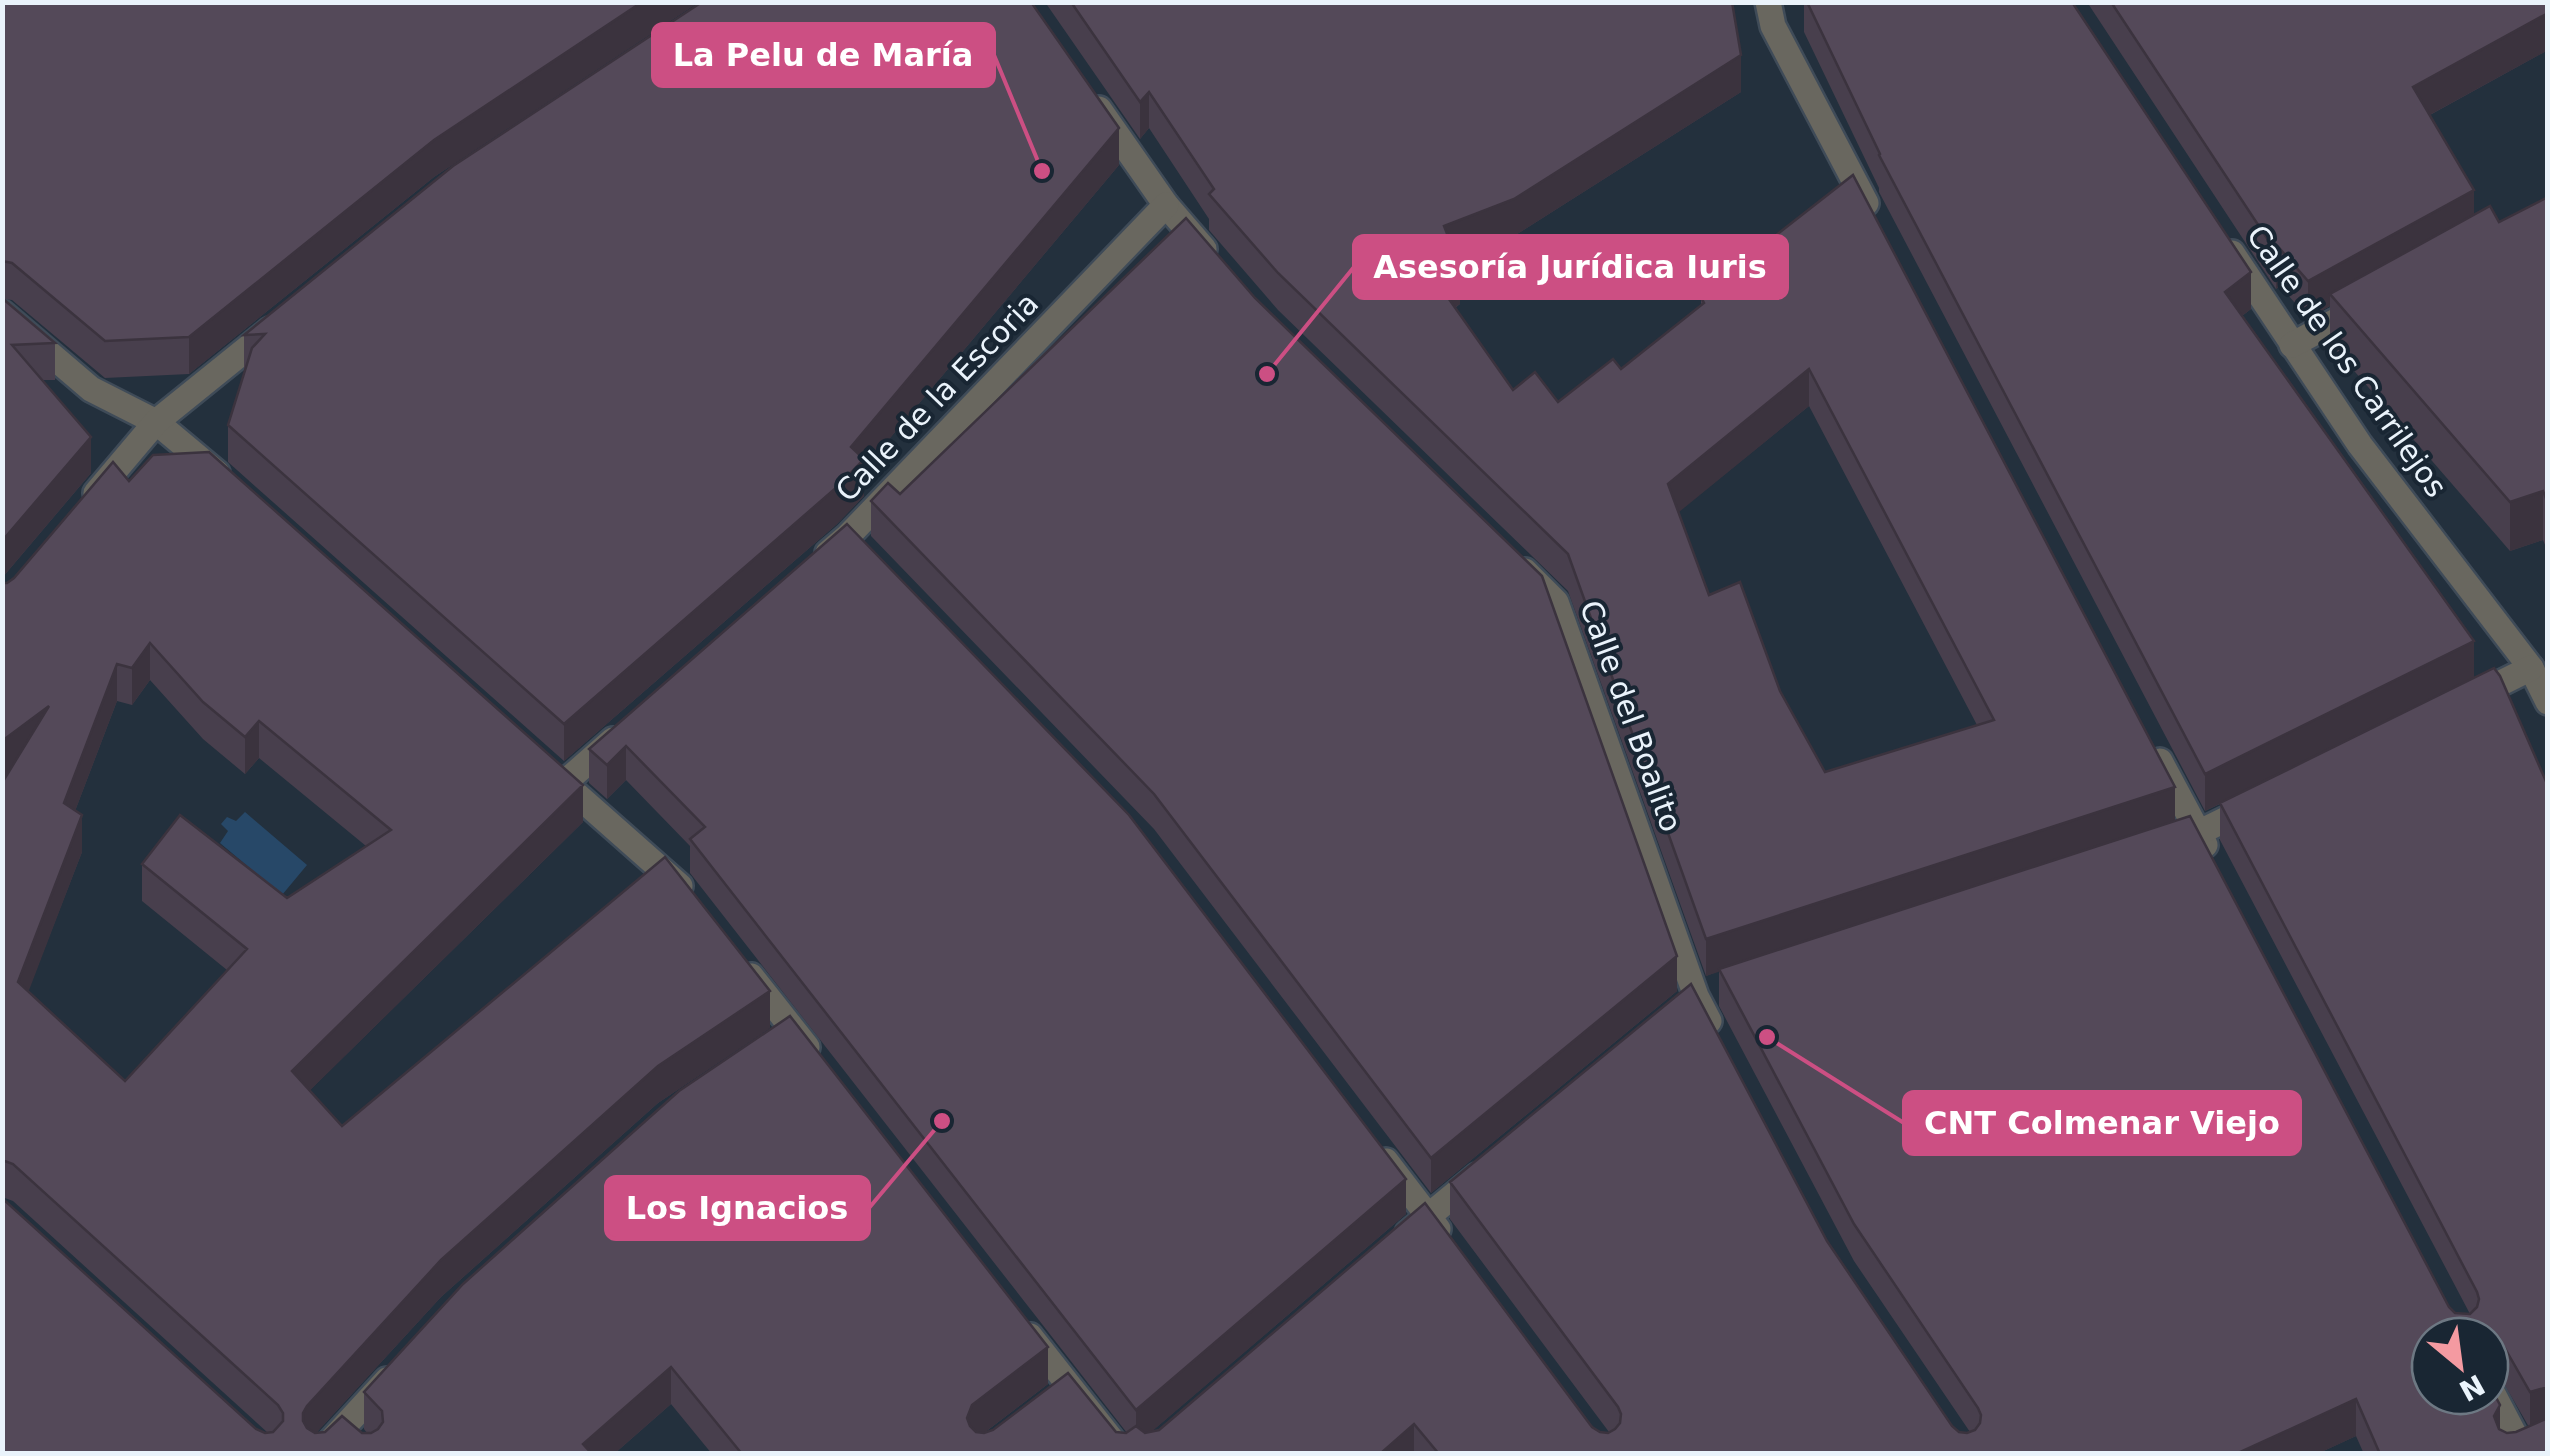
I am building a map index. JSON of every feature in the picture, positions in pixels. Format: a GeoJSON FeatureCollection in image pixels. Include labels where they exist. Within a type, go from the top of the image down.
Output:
{"type":"FeatureCollection","features":[{"type":"Feature","properties":{"kind":"street"},"geometry":{"type":"LineString","coordinates":[[1768,2],[1772,26],[1874,219]]}},
{"type":"Feature","properties":{"kind":"street"},"geometry":{"type":"LineString","coordinates":[[1090,96],[1166,205],[1216,263]]}},
{"type":"Feature","properties":{"kind":"street","name":"Calle de la Escoria"},"geometry":{"type":"LineString","coordinates":[[803,575],[855,543],[1166,205]]}},
{"type":"Feature","properties":{"kind":"street","name":"Calle de los Carrilejos"},"geometry":{"type":"LineString","coordinates":[[2217,230],[2360,445],[2532,668],[2548,702]]}},
{"type":"Feature","properties":{"kind":"street"},"geometry":{"type":"LineString","coordinates":[[2292,345],[2377,298]]}},
{"type":"Feature","properties":{"kind":"street"},"geometry":{"type":"LineString","coordinates":[[79,513],[156,422],[292,312]]}},
{"type":"Feature","properties":{"kind":"street"},"geometry":{"type":"LineString","coordinates":[[2,313],[91,389],[156,422],[232,486]]}},
{"type":"Feature","properties":{"kind":"street","name":"Calle del Boalito"},"geometry":{"type":"LineString","coordinates":[[1501,548],[1556,602],[1698,998],[1723,1047]]}},
{"type":"Feature","properties":{"kind":"street"},"geometry":{"type":"LineString","coordinates":[[2461,702],[2532,668]]}},
{"type":"Feature","properties":{"kind":"street"},"geometry":{"type":"LineString","coordinates":[[564,783],[639,718]]}},
{"type":"Feature","properties":{"kind":"street"},"geometry":{"type":"LineString","coordinates":[[2152,745],[2216,867]]}},
{"type":"Feature","properties":{"kind":"street"},"geometry":{"type":"LineString","coordinates":[[536,757],[691,900]]}},
{"type":"Feature","properties":{"kind":"street"},"geometry":{"type":"LineString","coordinates":[[2142,851],[2198,832],[2268,798]]}},
{"type":"Feature","properties":{"kind":"street"},"geometry":{"type":"LineString","coordinates":[[737,958],[786,1036],[818,1062]]}},
{"type":"Feature","properties":{"kind":"street"},"geometry":{"type":"LineString","coordinates":[[1368,1138],[1452,1248]]}},
{"type":"Feature","properties":{"kind":"street"},"geometry":{"type":"LineString","coordinates":[[1384,1254],[1502,1155]]}},
{"type":"Feature","properties":{"kind":"street"},"geometry":{"type":"LineString","coordinates":[[1010,1310],[1062,1394],[1123,1454]]}},
{"type":"Feature","properties":{"kind":"street"},"geometry":{"type":"LineString","coordinates":[[318,1454],[348,1436],[403,1363]]}},
{"type":"Feature","properties":{"kind":"street"},"geometry":{"type":"LineString","coordinates":[[2502,1416],[2516,1451],[2548,1438]]}},
{"type":"Feature","properties":{"kind":"water"},"geometry":{"type":"Polygon","coordinates":[[[245,812],[307,865],[282,895],[220,843],[228,831],[221,824],[227,817],[236,821],[245,812]]]}},
{"type":"Feature","properties":{"kind":"building"},"geometry":{"type":"Polygon","coordinates":[[[2,2],[642,2],[434,140],[189,337],[105,341],[12,263],[2,261],[2,2]]]}},
{"type":"Feature","properties":{"kind":"building"},"geometry":{"type":"Polygon","coordinates":[[[702,2],[1031,2],[1119,128],[851,447],[864,459],[837,487],[564,724],[228,425],[252,348],[265,334],[244,335],[453,166],[702,2]]]}},
{"type":"Feature","properties":{"kind":"building"},"geometry":{"type":"Polygon","coordinates":[[[1071,2],[1732,2],[1741,55],[1514,199],[1444,226],[1460,267],[1437,282],[1513,390],[1535,372],[1558,402],[1613,359],[1621,369],[1704,303],[1701,297],[1752,254],[1853,175],[2175,787],[1706,939],[1568,554],[1278,273],[1209,194],[1214,189],[1149,92],[1140,102],[1071,2]],[[1809,369],[1668,484],[1709,595],[1740,582],[1780,691],[1825,772],[1994,720],[1809,369]]]}},
{"type":"Feature","properties":{"kind":"building"},"geometry":{"type":"Polygon","coordinates":[[[1807,2],[2072,2],[2251,272],[2225,292],[2474,641],[2205,774],[1879,155],[1807,2]]]}},
{"type":"Feature","properties":{"kind":"building"},"geometry":{"type":"Polygon","coordinates":[[[2111,2],[2548,2],[2548,13],[2413,87],[2474,190],[2308,281],[2280,249],[2276,252],[2111,2]]]}},
{"type":"Feature","properties":{"kind":"building"},"geometry":{"type":"Polygon","coordinates":[[[2548,197],[2548,503],[2543,491],[2510,502],[2330,294],[2490,206],[2499,222],[2548,197]]]}},
{"type":"Feature","properties":{"kind":"building"},"geometry":{"type":"Polygon","coordinates":[[[1186,218],[1255,298],[1542,576],[1677,956],[1431,1158],[1154,794],[871,501],[888,483],[900,494],[1186,218]]]}},
{"type":"Feature","properties":{"kind":"building"},"geometry":{"type":"Polygon","coordinates":[[[2,298],[55,343],[12,345],[91,437],[2,541],[2,298]]]}},
{"type":"Feature","properties":{"kind":"building"},"geometry":{"type":"Polygon","coordinates":[[[209,452],[583,785],[292,1071],[342,1126],[665,857],[770,991],[658,1066],[441,1260],[307,1406],[303,1421],[315,1433],[325,1432],[342,1416],[362,1433],[378,1429],[383,1422],[382,1411],[364,1392],[463,1284],[679,1091],[790,1016],[1048,1347],[972,1405],[967,1418],[976,1432],[993,1430],[1068,1373],[1116,1432],[1126,1433],[1136,1426],[1145,1433],[1159,1430],[1425,1203],[1592,1427],[1608,1433],[1620,1423],[1618,1407],[1450,1182],[1691,984],[1827,1241],[1952,1426],[1967,1433],[1980,1423],[1978,1408],[1854,1224],[1719,969],[2190,816],[2449,1307],[2455,1313],[2470,1314],[2477,1307],[2477,1292],[2220,803],[2494,668],[2548,786],[2548,1387],[2530,1392],[2510,1357],[2510,1316],[2410,1316],[2410,1416],[2494,1416],[2499,1429],[2507,1433],[2548,1418],[2548,1454],[2380,1454],[2356,1399],[2236,1454],[1439,1454],[1414,1424],[1380,1454],[742,1454],[671,1367],[583,1444],[592,1454],[2,1454],[2,1198],[256,1429],[273,1432],[283,1421],[278,1405],[13,1164],[2,1160],[2,783],[49,706],[2,741],[2,583],[14,578],[113,462],[129,481],[153,455],[209,452]],[[150,643],[132,668],[117,664],[64,803],[82,815],[18,982],[125,1081],[247,949],[142,864],[180,815],[287,898],[391,830],[259,721],[245,737],[203,702],[150,643]]]}},
{"type":"Feature","properties":{"kind":"building"},"geometry":{"type":"Polygon","coordinates":[[[847,524],[1129,815],[1406,1179],[1136,1410],[690,839],[705,827],[626,746],[607,765],[589,749],[847,524]]]}},
{"type":"Feature","properties":{"kind":"place","name":"La Pelu de María"},"geometry":{"type":"Point","coordinates":[1042,171]}},
{"type":"Feature","properties":{"kind":"place","name":"Asesoría Jurídica Iuris"},"geometry":{"type":"Point","coordinates":[1267,374]}},
{"type":"Feature","properties":{"kind":"place","name":"CNT Colmenar Viejo"},"geometry":{"type":"Point","coordinates":[1767,1037]}},
{"type":"Feature","properties":{"kind":"place","name":"Los Ignacios"},"geometry":{"type":"Point","coordinates":[942,1121]}}]}
